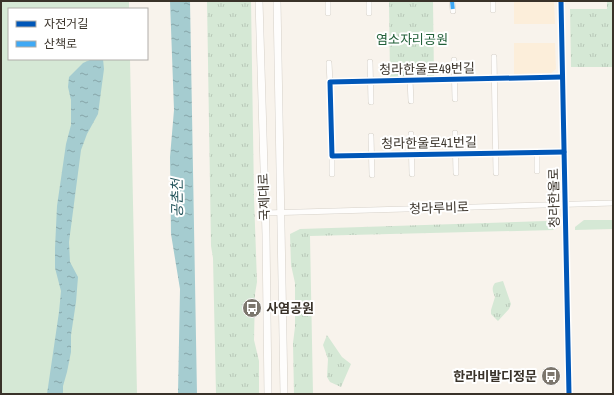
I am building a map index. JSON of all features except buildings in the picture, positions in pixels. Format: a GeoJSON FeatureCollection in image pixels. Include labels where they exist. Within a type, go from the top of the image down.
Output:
{"type":"FeatureCollection","features":[{"type":"Feature","properties":{"kind":"main road","name":"국제대로"},"geometry":{"type":"LineString","coordinates":[[259,1],[268,394]]}},
{"type":"Feature","properties":{"kind":"main road","name":"국제대로"},"geometry":{"type":"LineString","coordinates":[[277,1],[284,394]]}},
{"type":"Feature","properties":{"kind":"street"},"geometry":{"type":"LineString","coordinates":[[328,1],[328,13]]}},
{"type":"Feature","properties":{"kind":"street"},"geometry":{"type":"LineString","coordinates":[[369,1],[369,13]]}},
{"type":"Feature","properties":{"kind":"street"},"geometry":{"type":"LineString","coordinates":[[452,1],[453,11]]}},
{"type":"Feature","properties":{"kind":"street"},"geometry":{"type":"LineString","coordinates":[[493,1],[493,10]]}},
{"type":"Feature","properties":{"kind":"street","name":"청라한울로"},"geometry":{"type":"LineString","coordinates":[[561,1],[569,394]]}},
{"type":"Feature","properties":{"kind":"street"},"geometry":{"type":"LineString","coordinates":[[494,57],[496,173]]}},
{"type":"Feature","properties":{"kind":"street"},"geometry":{"type":"LineString","coordinates":[[454,60],[455,99]]}},
{"type":"Feature","properties":{"kind":"street"},"geometry":{"type":"LineString","coordinates":[[370,62],[371,102]]}},
{"type":"Feature","properties":{"kind":"street"},"geometry":{"type":"LineString","coordinates":[[329,63],[332,174]]}},
{"type":"Feature","properties":{"kind":"street","name":"청라한울로49번길"},"geometry":{"type":"LineString","coordinates":[[330,82],[562,77]]}},
{"type":"Feature","properties":{"kind":"street"},"geometry":{"type":"LineString","coordinates":[[410,80],[411,101]]}},
{"type":"Feature","properties":{"kind":"street"},"geometry":{"type":"LineString","coordinates":[[455,133],[456,172]]}},
{"type":"Feature","properties":{"kind":"street"},"geometry":{"type":"LineString","coordinates":[[411,134],[412,174]]}},
{"type":"Feature","properties":{"kind":"street"},"geometry":{"type":"LineString","coordinates":[[371,136],[372,175]]}},
{"type":"Feature","properties":{"kind":"street"},"geometry":{"type":"LineString","coordinates":[[537,152],[537,171]]}},
{"type":"Feature","properties":{"kind":"street","name":"청라한울로41번길"},"geometry":{"type":"LineString","coordinates":[[332,156],[564,152]]}},
{"type":"Feature","properties":{"kind":"street","name":"청라루비로"},"geometry":{"type":"LineString","coordinates":[[265,213],[613,203]]}},
{"type":"Feature","properties":{"kind":"shaded area"},"geometry":{"type":"Polygon","coordinates":[[[514,1],[554,1],[555,24],[514,24],[514,1]]]}},
{"type":"Feature","properties":{"kind":"shaded area"},"geometry":{"type":"Polygon","coordinates":[[[514,43],[555,43],[556,69],[551,73],[514,74],[514,43]]]}},
{"type":"Feature","properties":{"kind":"green space"},"geometry":{"type":"Polygon","coordinates":[[[1,1],[129,1],[129,8],[8,8],[8,60],[130,60],[137,394],[1,394],[1,1]]]}},
{"type":"Feature","properties":{"kind":"green space"},"geometry":{"type":"Polygon","coordinates":[[[207,1],[251,1],[257,282],[255,294],[254,340],[259,361],[259,394],[216,394],[213,258],[211,246],[207,1]]]}},
{"type":"Feature","properties":{"kind":"green space","name":"염소자리공원"},"geometry":{"type":"Polygon","coordinates":[[[389,1],[433,1],[434,77],[390,78],[389,1]]]}},
{"type":"Feature","properties":{"kind":"green space"},"geometry":{"type":"Polygon","coordinates":[[[607,1],[613,1],[613,67],[571,67],[570,9],[607,9],[607,1]]]}},
{"type":"Feature","properties":{"kind":"green space"},"geometry":{"type":"Polygon","coordinates":[[[584,220],[613,220],[613,229],[575,230],[575,227],[584,220]]]}},
{"type":"Feature","properties":{"kind":"green space"},"geometry":{"type":"Polygon","coordinates":[[[546,221],[554,230],[310,236],[313,394],[294,394],[293,343],[295,327],[295,283],[291,265],[290,234],[300,229],[546,221]]]}},
{"type":"Feature","properties":{"kind":"green space"},"geometry":{"type":"Polygon","coordinates":[[[503,281],[511,304],[509,309],[498,321],[491,314],[495,297],[493,288],[495,283],[503,281]]]}},
{"type":"Feature","properties":{"kind":"green space"},"geometry":{"type":"Polygon","coordinates":[[[327,335],[342,357],[351,364],[341,387],[330,382],[327,377],[328,359],[323,345],[327,335]]]}},
{"type":"Feature","properties":{"kind":"water","name":"공촌천"},"geometry":{"type":"Polygon","coordinates":[[[170,1],[190,1],[197,394],[178,394],[180,289],[171,234],[170,157],[174,110],[170,1]]]}},
{"type":"Feature","properties":{"kind":"water"},"geometry":{"type":"Polygon","coordinates":[[[90,60],[103,60],[104,69],[98,114],[87,134],[81,150],[69,242],[70,262],[78,277],[71,335],[71,352],[63,386],[63,394],[47,394],[61,291],[55,268],[55,248],[57,206],[66,144],[71,125],[71,100],[68,87],[69,77],[83,63],[90,60]]]}},
{"type":"Feature","properties":{"kind":"marked path"},"geometry":{"type":"LineString","coordinates":[[452,1],[453,11]]}},
{"type":"Feature","properties":{"kind":"cycle path"},"geometry":{"type":"LineString","coordinates":[[561,1],[569,394]]}},
{"type":"Feature","properties":{"kind":"cycle path"},"geometry":{"type":"LineString","coordinates":[[562,77],[330,82],[332,156],[564,152]]}},
{"type":"Feature","properties":{"kind":"place","name":"사염공원"},"geometry":{"type":"Point","coordinates":[252,308]}},
{"type":"Feature","properties":{"kind":"place","name":"한라비발디정문"},"geometry":{"type":"Point","coordinates":[551,376]}}]}
